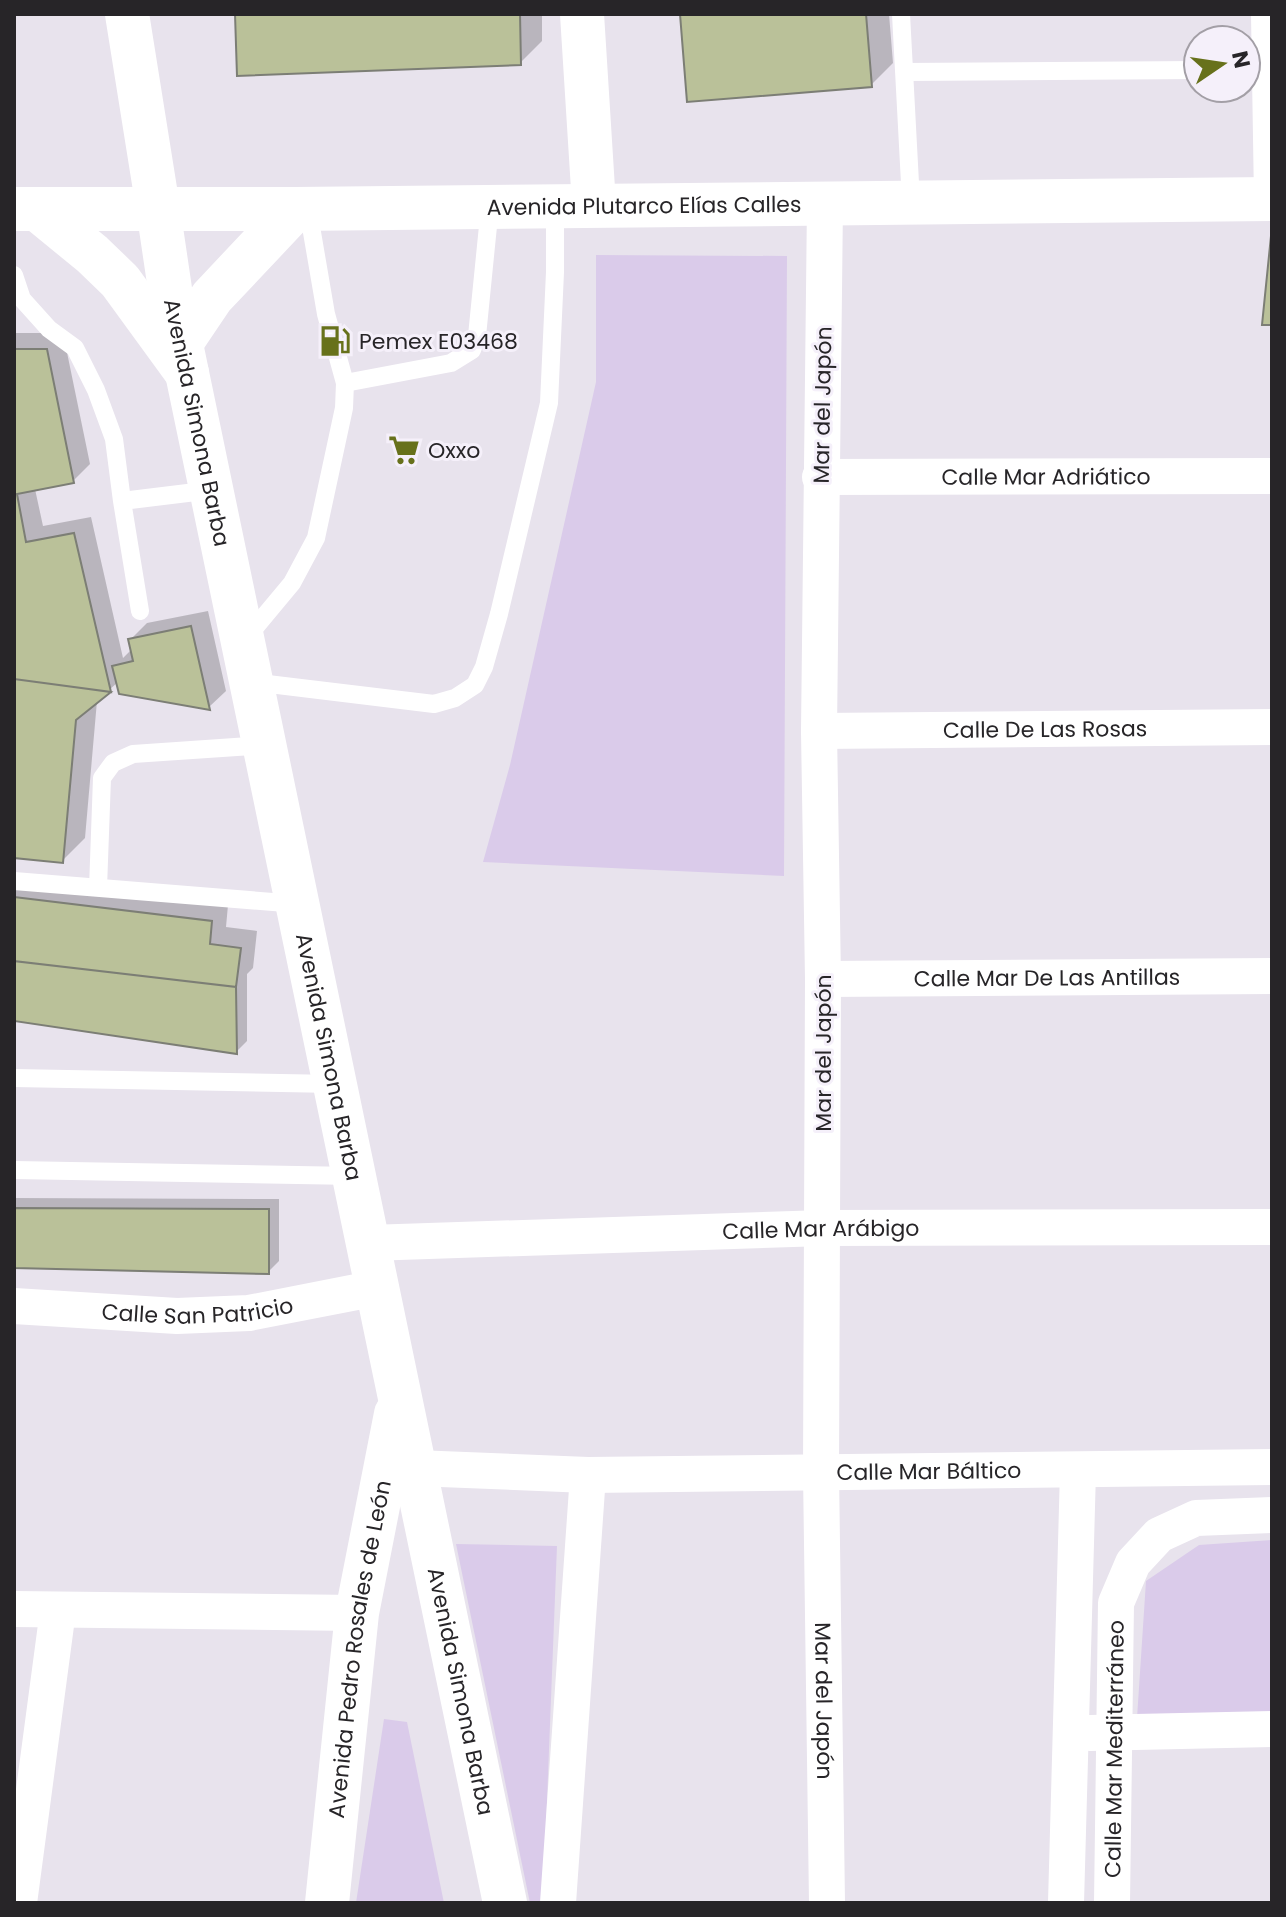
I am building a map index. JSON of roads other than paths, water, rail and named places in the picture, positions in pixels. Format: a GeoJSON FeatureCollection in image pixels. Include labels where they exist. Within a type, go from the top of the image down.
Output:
{"type":"FeatureCollection","features":[{"type":"Feature","properties":{"kind":"main road","name":"Avenida Simona Barba"},"geometry":{"type":"LineString","coordinates":[[127,14],[184,358],[505,1903]]}},
{"type":"Feature","properties":{"kind":"main road"},"geometry":{"type":"LineString","coordinates":[[575,205],[582,14]]}},
{"type":"Feature","properties":{"kind":"main road","name":"Avenida Plutarco Elías Calles"},"geometry":{"type":"LineString","coordinates":[[25,209],[1272,199]]}},
{"type":"Feature","properties":{"kind":"main road"},"geometry":{"type":"LineString","coordinates":[[25,209],[92,254],[120,281],[184,358],[212,297],[302,209]]}},
{"type":"Feature","properties":{"kind":"main road","name":"Avenida Pedro Rosales de León"},"geometry":{"type":"LineString","coordinates":[[327,1903],[357,1613],[399,1396]]}},
{"type":"Feature","properties":{"kind":"street"},"geometry":{"type":"LineString","coordinates":[[1269,14],[1272,199]]}},
{"type":"Feature","properties":{"kind":"street","name":"Mar del Japón"},"geometry":{"type":"LineString","coordinates":[[825,203],[819,731],[824,1228],[821,1472],[827,1903]]}},
{"type":"Feature","properties":{"kind":"street","name":"Calle Mar Adriático"},"geometry":{"type":"LineString","coordinates":[[820,477],[1272,476]]}},
{"type":"Feature","properties":{"kind":"street","name":"Calle De Las Rosas"},"geometry":{"type":"LineString","coordinates":[[819,731],[1272,727]]}},
{"type":"Feature","properties":{"kind":"street","name":"Calle Mar De Las Antillas"},"geometry":{"type":"LineString","coordinates":[[823,979],[1272,976]]}},
{"type":"Feature","properties":{"kind":"street","name":"Calle Mar Arábigo"},"geometry":{"type":"LineString","coordinates":[[369,1243],[824,1228],[1272,1227]]}},
{"type":"Feature","properties":{"kind":"street","name":"Calle San Patricio"},"geometry":{"type":"LineString","coordinates":[[14,1306],[177,1316],[249,1313],[377,1288]]}},
{"type":"Feature","properties":{"kind":"street","name":"Calle Mar Báltico"},"geometry":{"type":"LineString","coordinates":[[415,1468],[588,1475],[1272,1467]]}},
{"type":"Feature","properties":{"kind":"street"},"geometry":{"type":"LineString","coordinates":[[1066,1903],[1078,1471]]}},
{"type":"Feature","properties":{"kind":"street"},"geometry":{"type":"LineString","coordinates":[[558,1903],[588,1475]]}},
{"type":"Feature","properties":{"kind":"street","name":"Calle Mar Mediterráneo"},"geometry":{"type":"LineString","coordinates":[[1112,1903],[1116,1603],[1133,1563],[1159,1535],[1196,1518],[1272,1515]]}},
{"type":"Feature","properties":{"kind":"street"},"geometry":{"type":"LineString","coordinates":[[14,1609],[357,1613]]}},
{"type":"Feature","properties":{"kind":"street"},"geometry":{"type":"LineString","coordinates":[[19,1903],[58,1610]]}},
{"type":"Feature","properties":{"kind":"street"},"geometry":{"type":"LineString","coordinates":[[1069,1734],[1272,1729]]}},
{"type":"Feature","properties":{"kind":"street"},"geometry":{"type":"LineString","coordinates":[[1067,1831],[1112,1834]]}},
{"type":"Feature","properties":{"kind":"lane"},"geometry":{"type":"LineString","coordinates":[[901,14],[911,202]]}},
{"type":"Feature","properties":{"kind":"lane"},"geometry":{"type":"LineString","coordinates":[[904,72],[1182,70]]}},
{"type":"Feature","properties":{"kind":"lane"},"geometry":{"type":"LineString","coordinates":[[302,209],[345,383],[344,408],[316,538],[247,662],[434,704],[455,698],[475,685],[484,667],[499,614],[549,403],[554,326],[575,205]]}},
{"type":"Feature","properties":{"kind":"lane"},"geometry":{"type":"LineString","coordinates":[[345,383],[451,363],[472,350],[477,336],[490,206]]}},
{"type":"Feature","properties":{"kind":"lane"},"geometry":{"type":"LineString","coordinates":[[14,275],[22,299],[49,329],[75,348],[96,390],[114,439],[140,611]]}},
{"type":"Feature","properties":{"kind":"lane"},"geometry":{"type":"LineString","coordinates":[[122,501],[212,490]]}},
{"type":"Feature","properties":{"kind":"lane"},"geometry":{"type":"LineString","coordinates":[[98,888],[102,778],[113,763],[133,754],[265,745]]}},
{"type":"Feature","properties":{"kind":"lane"},"geometry":{"type":"LineString","coordinates":[[14,881],[298,904]]}},
{"type":"Feature","properties":{"kind":"lane"},"geometry":{"type":"LineString","coordinates":[[14,1078],[335,1084]]}},
{"type":"Feature","properties":{"kind":"lane"},"geometry":{"type":"LineString","coordinates":[[14,1170],[355,1176]]}},
{"type":"Feature","properties":{"kind":"place","name":"Pemex E03468"},"geometry":{"type":"Point","coordinates":[335,341]}},
{"type":"Feature","properties":{"kind":"place","name":"Oxxo"},"geometry":{"type":"Point","coordinates":[404,450]}}]}
